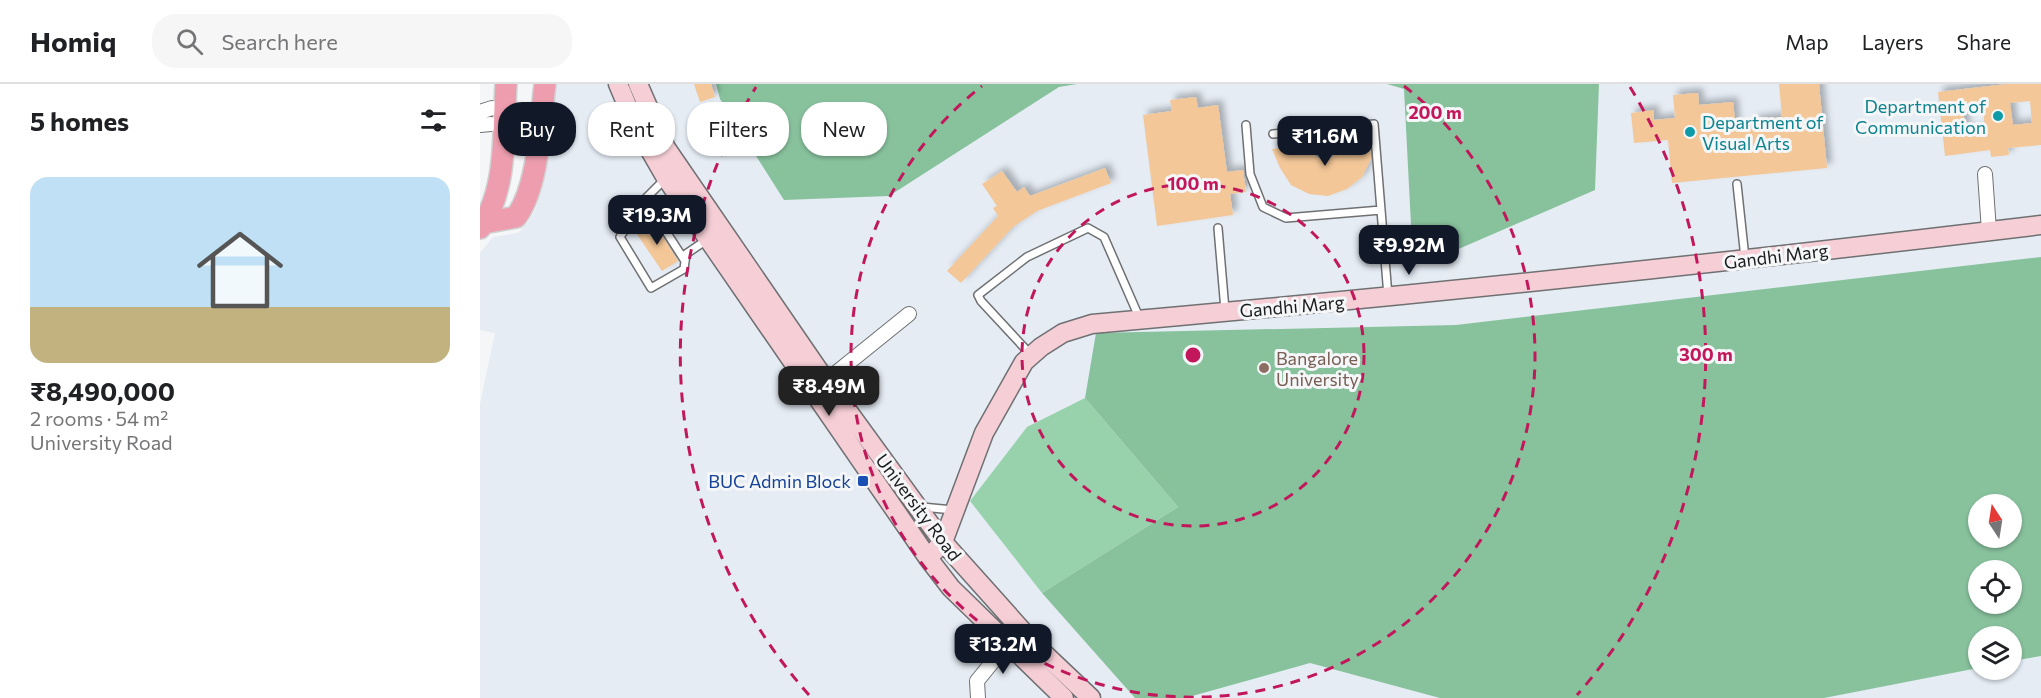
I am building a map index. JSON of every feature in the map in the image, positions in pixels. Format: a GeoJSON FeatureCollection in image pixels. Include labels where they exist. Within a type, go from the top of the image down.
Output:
{"type":"FeatureCollection","features":[{"type":"Feature","properties":{"kind":"main road"},"geometry":{"type":"LineString","coordinates":[[481,220],[488,183],[486,117],[492,84]]}},
{"type":"Feature","properties":{"kind":"main road"},"geometry":{"type":"LineString","coordinates":[[481,220],[498,193],[506,84]]}},
{"type":"Feature","properties":{"kind":"main road"},"geometry":{"type":"LineString","coordinates":[[481,220],[516,217],[526,201],[535,164],[545,84]]}},
{"type":"Feature","properties":{"kind":"main road","name":"University Road"},"geometry":{"type":"LineString","coordinates":[[618,84],[635,124],[666,178],[708,238],[744,276],[826,381],[943,542],[1036,646],[1091,698]]}},
{"type":"Feature","properties":{"kind":"main road","name":"University Road"},"geometry":{"type":"LineString","coordinates":[[638,84],[666,148],[744,276],[928,558],[951,588],[1064,698]]}},
{"type":"Feature","properties":{"kind":"main road","name":"Gandhi Marg"},"geometry":{"type":"LineString","coordinates":[[928,558],[943,542],[984,433],[1024,362],[1063,333],[1092,324],[1746,260],[2041,225]]}},
{"type":"Feature","properties":{"kind":"street"},"geometry":{"type":"LineString","coordinates":[[1985,174],[1989,231]]}},
{"type":"Feature","properties":{"kind":"street"},"geometry":{"type":"LineString","coordinates":[[826,381],[909,314]]}},
{"type":"Feature","properties":{"kind":"street"},"geometry":{"type":"LineString","coordinates":[[978,698],[977,681],[1008,643]]}},
{"type":"Feature","properties":{"kind":"lane"},"geometry":{"type":"LineString","coordinates":[[1273,134],[1374,124],[1388,296]]}},
{"type":"Feature","properties":{"kind":"lane"},"geometry":{"type":"LineString","coordinates":[[1246,126],[1250,174],[1263,207],[1286,218],[1381,210]]}},
{"type":"Feature","properties":{"kind":"lane"},"geometry":{"type":"LineString","coordinates":[[666,178],[645,199],[620,237],[651,288],[684,269],[686,254],[708,238]]}},
{"type":"Feature","properties":{"kind":"lane"},"geometry":{"type":"LineString","coordinates":[[1737,184],[1746,260]]}},
{"type":"Feature","properties":{"kind":"lane"},"geometry":{"type":"LineString","coordinates":[[645,199],[685,261]]}},
{"type":"Feature","properties":{"kind":"lane"},"geometry":{"type":"LineString","coordinates":[[1031,356],[978,295],[1028,256],[1088,228],[1104,237],[1140,320]]}},
{"type":"Feature","properties":{"kind":"lane"},"geometry":{"type":"LineString","coordinates":[[1218,228],[1225,312]]}},
{"type":"Feature","properties":{"kind":"lane"},"geometry":{"type":"LineString","coordinates":[[917,506],[955,510]]}},
{"type":"Feature","properties":{"kind":"shaded area","name":"Bangalore University"},"geometry":{"type":"Polygon","coordinates":[[[548,84],[2041,84],[2041,698],[480,698],[480,404],[495,333],[480,330],[480,253],[493,237],[518,233],[529,221],[536,208],[545,176],[546,156],[576,156],[576,102],[548,102],[548,84]]]}},
{"type":"Feature","properties":{"kind":"green space"},"geometry":{"type":"Polygon","coordinates":[[[716,84],[1077,84],[1059,87],[889,196],[784,200],[756,156],[789,156],[789,102],[722,102],[716,84]]]}},
{"type":"Feature","properties":{"kind":"green space"},"geometry":{"type":"Polygon","coordinates":[[[1387,84],[1599,84],[1595,190],[1447,254],[1411,225],[1404,89],[1387,84]]]}},
{"type":"Feature","properties":{"kind":"green space"},"geometry":{"type":"Polygon","coordinates":[[[2041,257],[2041,656],[2022,659],[2022,626],[1968,626],[1968,670],[1824,698],[1440,698],[1310,663],[1185,698],[1135,698],[1042,593],[1178,507],[1085,398],[1096,333],[1456,325],[2041,257]]]}},
{"type":"Feature","properties":{"kind":"green space"},"geometry":{"type":"Polygon","coordinates":[[[1085,398],[1178,507],[1042,593],[970,501],[1027,427],[1085,398]]]}},
{"type":"Feature","properties":{"kind":"building"},"geometry":{"type":"Polygon","coordinates":[[[694,84],[711,84],[715,97],[700,102],[694,84]]]}},
{"type":"Feature","properties":{"kind":"building","name":"Department of Visual Arts"},"geometry":{"type":"Polygon","coordinates":[[[1779,84],[1819,84],[1827,168],[1672,183],[1668,140],[1634,143],[1631,113],[1654,110],[1654,120],[1675,118],[1673,95],[1698,93],[1699,105],[1733,102],[1736,129],[1754,127],[1753,120],[1782,117],[1779,84]]]}},
{"type":"Feature","properties":{"kind":"building","name":"Department of Communication"},"geometry":{"type":"Polygon","coordinates":[[[2007,84],[2041,84],[2041,145],[2008,148],[2009,155],[1991,157],[1990,150],[1945,156],[1938,92],[2007,84]],[[2030,101],[2010,103],[2013,125],[2032,123],[2030,101]],[[1983,108],[1963,110],[1966,131],[1985,129],[1983,108]]]}},
{"type":"Feature","properties":{"kind":"building"},"geometry":{"type":"Polygon","coordinates":[[[1196,97],[1198,108],[1218,105],[1227,172],[1243,170],[1246,192],[1230,194],[1233,215],[1157,226],[1143,115],[1172,111],[1170,100],[1196,97]]]}},
{"type":"Feature","properties":{"kind":"building"},"geometry":{"type":"Polygon","coordinates":[[[1370,139],[1371,159],[1362,177],[1347,189],[1328,196],[1309,194],[1291,185],[1272,149],[1307,145],[1312,154],[1322,160],[1332,157],[1338,150],[1339,143],[1370,139]]]}},
{"type":"Feature","properties":{"kind":"building"},"geometry":{"type":"Polygon","coordinates":[[[1105,168],[1111,183],[1037,211],[1013,227],[961,283],[947,271],[998,216],[993,208],[997,206],[982,184],[1002,171],[1017,192],[1024,187],[1030,196],[1105,168]]]}},
{"type":"Feature","properties":{"kind":"building"},"geometry":{"type":"Polygon","coordinates":[[[653,221],[678,261],[662,271],[636,233],[653,221]]]}},
{"type":"Feature","properties":{"kind":"place","name":"Department of Communication"},"geometry":{"type":"Point","coordinates":[1998,116]}},
{"type":"Feature","properties":{"kind":"place","name":"Department of Visual Arts"},"geometry":{"type":"Point","coordinates":[1690,132]}},
{"type":"Feature","properties":{"kind":"place","name":"Bangalore University"},"geometry":{"type":"Point","coordinates":[1264,368]}},
{"type":"Feature","properties":{"kind":"place","name":"BUC Admin Block"},"geometry":{"type":"Point","coordinates":[863,481]}}]}
